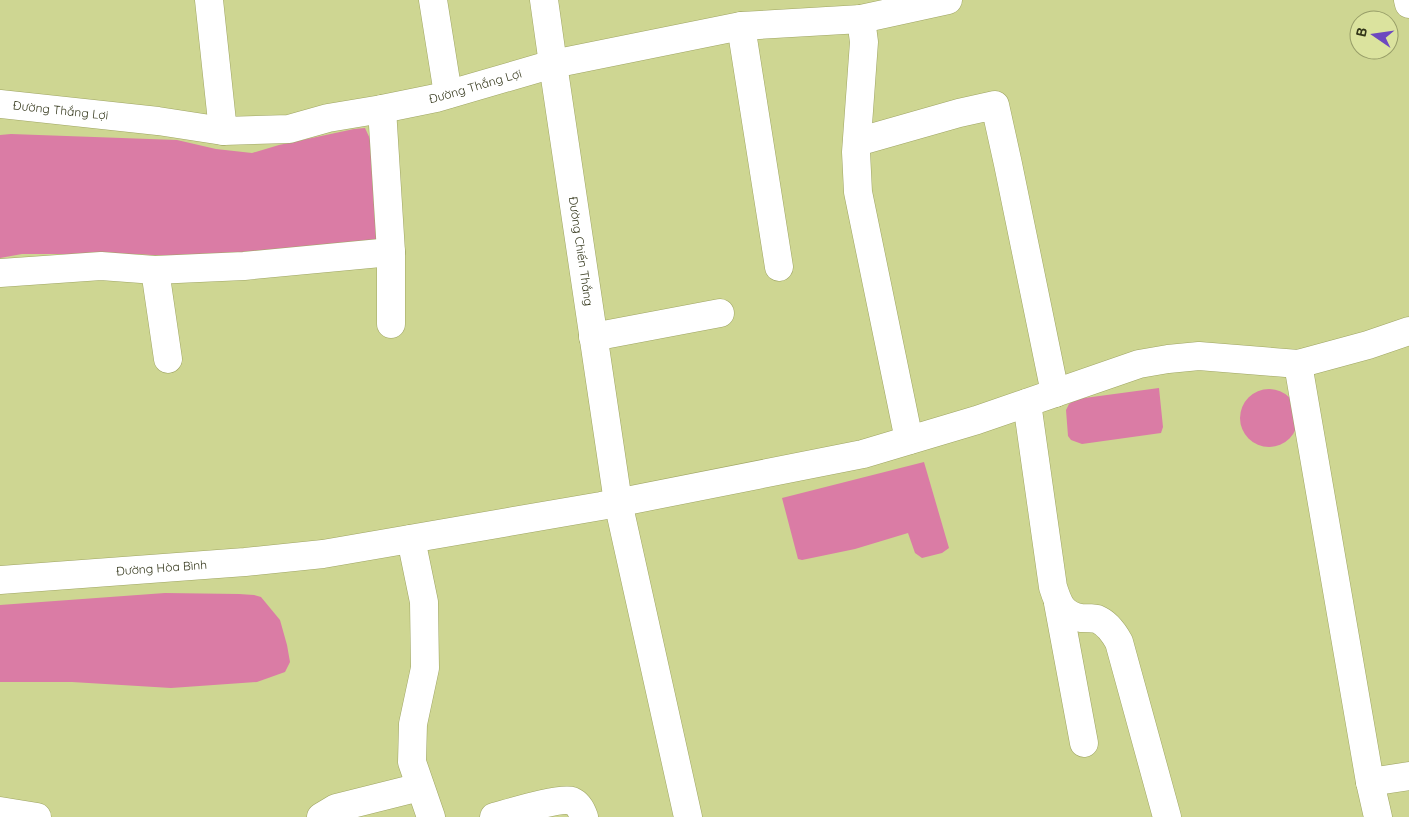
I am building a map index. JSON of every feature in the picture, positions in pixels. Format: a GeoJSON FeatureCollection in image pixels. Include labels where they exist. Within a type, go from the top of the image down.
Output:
{"type":"FeatureCollection","features":[{"type":"Feature","properties":{"kind":"street"},"geometry":{"type":"LineString","coordinates":[[209,0],[223,131]]}},
{"type":"Feature","properties":{"kind":"street"},"geometry":{"type":"LineString","coordinates":[[433,0],[448,94]]}},
{"type":"Feature","properties":{"kind":"street","name":"Đường Chiến Thắng"},"geometry":{"type":"LineString","coordinates":[[544,0],[618,502],[688,817]]}},
{"type":"Feature","properties":{"kind":"street","name":"Đường Thắng Lợi"},"geometry":{"type":"LineString","coordinates":[[1,102],[223,131],[289,128],[328,118],[382,110],[448,94],[553,64],[741,26],[861,19],[948,0]]}},
{"type":"Feature","properties":{"kind":"street"},"geometry":{"type":"LineString","coordinates":[[1408,0],[1409,4]]}},
{"type":"Feature","properties":{"kind":"street"},"geometry":{"type":"LineString","coordinates":[[861,19],[864,42],[856,152],[858,192],[908,440]]}},
{"type":"Feature","properties":{"kind":"street"},"geometry":{"type":"LineString","coordinates":[[741,26],[779,266]]}},
{"type":"Feature","properties":{"kind":"street"},"geometry":{"type":"LineString","coordinates":[[857,142],[994,105],[1008,164],[1054,393]]}},
{"type":"Feature","properties":{"kind":"street"},"geometry":{"type":"LineString","coordinates":[[382,110],[391,252],[391,324]]}},
{"type":"Feature","properties":{"kind":"street"},"geometry":{"type":"LineString","coordinates":[[0,273],[100,266],[155,270],[244,266],[391,252]]}},
{"type":"Feature","properties":{"kind":"street"},"geometry":{"type":"LineString","coordinates":[[155,270],[168,359]]}},
{"type":"Feature","properties":{"kind":"street"},"geometry":{"type":"LineString","coordinates":[[594,337],[720,313]]}},
{"type":"Feature","properties":{"kind":"street","name":"Đường Hòa Bình"},"geometry":{"type":"LineString","coordinates":[[0,580],[245,562],[323,554],[411,539],[618,502],[863,454],[978,420],[1139,364],[1199,356],[1298,364],[1368,345],[1409,331]]}},
{"type":"Feature","properties":{"kind":"street"},"geometry":{"type":"LineString","coordinates":[[1298,364],[1370,782],[1378,817]]}},
{"type":"Feature","properties":{"kind":"street"},"geometry":{"type":"LineString","coordinates":[[1027,403],[1053,587],[1058,603],[1084,743]]}},
{"type":"Feature","properties":{"kind":"street"},"geometry":{"type":"LineString","coordinates":[[411,539],[424,602],[425,668],[413,724],[412,762],[431,817]]}},
{"type":"Feature","properties":{"kind":"street"},"geometry":{"type":"LineString","coordinates":[[1058,603],[1064,611],[1074,617],[1097,619],[1111,629],[1119,642],[1167,817]]}},
{"type":"Feature","properties":{"kind":"street"},"geometry":{"type":"LineString","coordinates":[[1370,782],[1409,776]]}},
{"type":"Feature","properties":{"kind":"street"},"geometry":{"type":"LineString","coordinates":[[321,817],[336,808],[420,787]]}},
{"type":"Feature","properties":{"kind":"street"},"geometry":{"type":"LineString","coordinates":[[494,817],[547,803],[570,800],[576,803],[584,817]]}},
{"type":"Feature","properties":{"kind":"street"},"geometry":{"type":"LineString","coordinates":[[0,811],[37,817]]}},
{"type":"Feature","properties":{"kind":"shaded area"},"geometry":{"type":"Polygon","coordinates":[[[365,128],[371,141],[382,243],[184,257],[136,254],[22,254],[0,258],[0,135],[177,140],[216,149],[252,153],[279,145],[365,128]]]}},
{"type":"Feature","properties":{"kind":"shaded area"},"geometry":{"type":"Polygon","coordinates":[[[1159,388],[1163,427],[1161,433],[1082,444],[1071,440],[1068,436],[1066,410],[1069,404],[1077,399],[1159,388]]]}},
{"type":"Feature","properties":{"kind":"shaded area"},"geometry":{"type":"Polygon","coordinates":[[[1269,389],[1280,391],[1293,402],[1298,418],[1296,429],[1285,442],[1269,447],[1258,445],[1245,434],[1240,418],[1242,407],[1253,394],[1269,389]]]}},
{"type":"Feature","properties":{"kind":"shaded area"},"geometry":{"type":"Polygon","coordinates":[[[924,462],[949,548],[942,553],[922,558],[915,553],[908,533],[855,549],[802,560],[798,559],[782,498],[924,462]]]}},
{"type":"Feature","properties":{"kind":"shaded area"},"geometry":{"type":"Polygon","coordinates":[[[165,593],[239,594],[261,597],[280,620],[290,662],[285,672],[257,682],[171,688],[72,682],[0,682],[0,605],[165,593]]]}}]}
